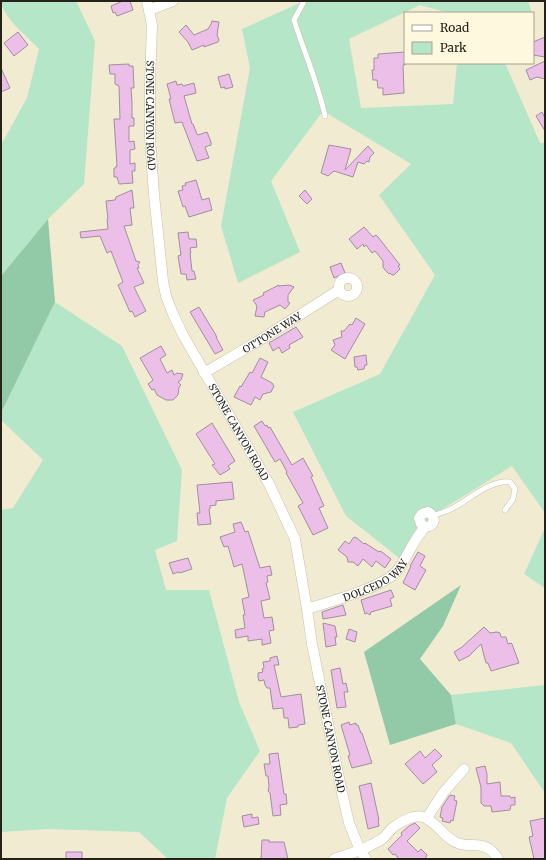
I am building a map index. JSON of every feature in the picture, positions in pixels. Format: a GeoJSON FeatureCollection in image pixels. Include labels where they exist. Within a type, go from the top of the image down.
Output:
{"type":"FeatureCollection","features":[{"type":"Feature","properties":{"kind":"street"},"geometry":{"type":"LineString","coordinates":[[148,5],[173,1]]}},
{"type":"Feature","properties":{"kind":"street","name":"STONE CANYON ROAD"},"geometry":{"type":"LineString","coordinates":[[148,5],[152,25],[150,138],[154,195],[163,281],[166,296],[173,314],[204,373],[269,484],[295,540],[313,652],[342,793],[349,823],[360,850],[366,859]]}},
{"type":"Feature","properties":{"kind":"street","name":"OTTONE WAY"},"geometry":{"type":"LineString","coordinates":[[204,373],[260,340],[339,290]]}},
{"type":"Feature","properties":{"kind":"street","name":"DOLCEDO WAY"},"geometry":{"type":"LineString","coordinates":[[307,609],[347,596],[387,579],[396,571],[417,536],[425,527],[430,527],[433,524],[433,516]]}},
{"type":"Feature","properties":{"kind":"street"},"geometry":{"type":"LineString","coordinates":[[427,818],[443,793],[464,769]]}},
{"type":"Feature","properties":{"kind":"street"},"geometry":{"type":"LineString","coordinates":[[334,859],[360,850],[382,838],[394,826],[414,816],[427,818],[453,841],[461,844],[484,846],[492,851],[498,859]]}},
{"type":"Feature","properties":{"kind":"lane"},"geometry":{"type":"LineString","coordinates":[[304,1],[294,20],[321,97],[324,116]]}},
{"type":"Feature","properties":{"kind":"lane"},"geometry":{"type":"LineString","coordinates":[[433,516],[450,510],[485,489],[502,481],[510,482],[515,489],[513,499],[505,510]]}},
{"type":"Feature","properties":{"kind":"green space"},"geometry":{"type":"Polygon","coordinates":[[[1,1],[76,1],[95,41],[84,184],[48,219],[1,276],[1,145],[27,98],[39,49],[6,14],[1,1]]]}},
{"type":"Feature","properties":{"kind":"green space"},"geometry":{"type":"Polygon","coordinates":[[[304,1],[528,1],[532,12],[445,12],[420,5],[349,39],[361,108],[453,104],[457,64],[505,64],[540,143],[545,143],[545,513],[512,466],[433,515],[403,561],[346,516],[293,412],[380,374],[435,275],[379,195],[411,164],[323,111],[271,181],[300,252],[238,283],[221,226],[250,68],[242,29],[304,1]]]}},
{"type":"Feature","properties":{"kind":"green space"},"geometry":{"type":"Polygon","coordinates":[[[48,219],[55,302],[1,413],[1,276],[48,219]]]}},
{"type":"Feature","properties":{"kind":"green space"},"geometry":{"type":"Polygon","coordinates":[[[55,302],[122,346],[182,470],[177,541],[155,550],[166,590],[209,590],[239,702],[260,751],[227,798],[215,859],[166,859],[167,858],[139,832],[48,829],[1,832],[1,510],[13,508],[43,460],[1,420],[1,413],[55,302]]]}},
{"type":"Feature","properties":{"kind":"green space"},"geometry":{"type":"Polygon","coordinates":[[[545,528],[545,588],[524,574],[545,528]]]}},
{"type":"Feature","properties":{"kind":"green space"},"geometry":{"type":"Polygon","coordinates":[[[461,585],[443,626],[420,659],[451,695],[456,724],[390,745],[364,652],[461,585]]]}},
{"type":"Feature","properties":{"kind":"green space"},"geometry":{"type":"Polygon","coordinates":[[[545,685],[545,793],[511,743],[456,724],[451,695],[545,685]]]}},
{"type":"Feature","properties":{"kind":"building"},"geometry":{"type":"Polygon","coordinates":[[[123,1],[130,1],[133,10],[117,16],[115,12],[113,13],[111,6],[123,1]]]}},
{"type":"Feature","properties":{"kind":"building"},"geometry":{"type":"Polygon","coordinates":[[[212,21],[219,22],[217,35],[219,40],[218,42],[204,47],[204,45],[192,50],[188,42],[179,32],[186,25],[194,35],[208,29],[212,21]]]}},
{"type":"Feature","properties":{"kind":"building"},"geometry":{"type":"Polygon","coordinates":[[[18,32],[28,45],[14,56],[4,43],[18,32]]]}},
{"type":"Feature","properties":{"kind":"building"},"geometry":{"type":"Polygon","coordinates":[[[545,37],[545,57],[534,55],[534,42],[545,37]]]}},
{"type":"Feature","properties":{"kind":"building"},"geometry":{"type":"Polygon","coordinates":[[[404,52],[404,93],[383,95],[383,88],[378,88],[377,80],[373,80],[372,70],[374,70],[374,58],[378,58],[378,54],[404,52]]]}},
{"type":"Feature","properties":{"kind":"building"},"geometry":{"type":"Polygon","coordinates":[[[545,61],[545,79],[537,77],[530,80],[526,70],[545,61]]]}},
{"type":"Feature","properties":{"kind":"building"},"geometry":{"type":"Polygon","coordinates":[[[129,64],[129,66],[133,66],[134,88],[131,88],[132,118],[134,118],[134,126],[129,126],[129,142],[134,141],[135,149],[130,150],[130,164],[135,163],[135,171],[132,171],[133,183],[119,184],[117,177],[114,177],[114,168],[117,166],[114,119],[120,119],[119,86],[115,84],[115,74],[110,74],[109,65],[129,64]]]}},
{"type":"Feature","properties":{"kind":"building"},"geometry":{"type":"Polygon","coordinates":[[[1,68],[10,88],[1,92],[1,68]]]}},
{"type":"Feature","properties":{"kind":"building"},"geometry":{"type":"Polygon","coordinates":[[[229,74],[233,87],[225,89],[225,87],[221,88],[218,77],[229,74]]]}},
{"type":"Feature","properties":{"kind":"building"},"geometry":{"type":"Polygon","coordinates":[[[176,81],[177,85],[182,84],[183,86],[194,83],[196,93],[184,96],[192,124],[197,134],[207,132],[211,142],[211,145],[205,147],[209,158],[197,161],[182,122],[175,123],[167,84],[176,81]]]}},
{"type":"Feature","properties":{"kind":"building"},"geometry":{"type":"Polygon","coordinates":[[[542,112],[545,118],[545,131],[536,116],[542,112]]]}},
{"type":"Feature","properties":{"kind":"building"},"geometry":{"type":"Polygon","coordinates":[[[329,145],[351,149],[345,170],[368,146],[374,153],[370,157],[369,162],[367,161],[364,164],[358,162],[353,177],[334,171],[328,176],[321,173],[329,145]]]}},
{"type":"Feature","properties":{"kind":"building"},"geometry":{"type":"Polygon","coordinates":[[[196,180],[202,200],[209,198],[212,210],[189,217],[185,206],[183,207],[178,191],[183,190],[182,186],[186,185],[185,183],[196,180]]]}},
{"type":"Feature","properties":{"kind":"building"},"geometry":{"type":"Polygon","coordinates":[[[132,190],[134,208],[130,208],[132,225],[124,226],[136,261],[140,262],[138,265],[139,268],[137,268],[144,283],[134,287],[146,311],[135,317],[132,311],[130,312],[118,285],[123,282],[111,251],[107,253],[100,236],[81,238],[80,232],[108,229],[106,201],[115,200],[116,197],[132,190]]]}},
{"type":"Feature","properties":{"kind":"building"},"geometry":{"type":"Polygon","coordinates":[[[305,190],[312,199],[307,204],[299,196],[305,190]]]}},
{"type":"Feature","properties":{"kind":"building"},"geometry":{"type":"Polygon","coordinates":[[[364,227],[373,237],[376,235],[378,237],[400,265],[398,266],[400,269],[394,275],[389,274],[385,270],[383,267],[383,261],[375,251],[372,253],[366,245],[364,247],[363,244],[357,249],[349,239],[364,227]]]}},
{"type":"Feature","properties":{"kind":"building"},"geometry":{"type":"Polygon","coordinates":[[[188,232],[189,239],[196,239],[197,247],[190,248],[192,271],[194,271],[196,279],[187,280],[186,274],[181,274],[178,256],[181,255],[178,233],[188,232]]]}},
{"type":"Feature","properties":{"kind":"building"},"geometry":{"type":"Polygon","coordinates":[[[341,263],[345,273],[334,278],[330,267],[341,263]]]}},
{"type":"Feature","properties":{"kind":"building"},"geometry":{"type":"Polygon","coordinates":[[[279,285],[289,285],[294,287],[288,295],[288,302],[290,303],[285,309],[280,305],[265,312],[264,317],[255,316],[257,306],[253,300],[279,285]]]}},
{"type":"Feature","properties":{"kind":"building"},"geometry":{"type":"Polygon","coordinates":[[[199,307],[223,350],[215,354],[190,312],[199,307]]]}},
{"type":"Feature","properties":{"kind":"building"},"geometry":{"type":"Polygon","coordinates":[[[356,318],[365,324],[345,359],[331,350],[335,345],[333,340],[342,337],[341,331],[344,331],[350,324],[352,325],[356,318]]]}},
{"type":"Feature","properties":{"kind":"building"},"geometry":{"type":"Polygon","coordinates":[[[296,327],[303,337],[289,345],[290,348],[282,353],[279,347],[273,351],[269,343],[296,327]]]}},
{"type":"Feature","properties":{"kind":"building"},"geometry":{"type":"Polygon","coordinates":[[[161,346],[166,355],[160,359],[167,373],[172,370],[174,375],[177,373],[183,374],[181,380],[178,382],[181,385],[179,387],[178,395],[173,400],[166,400],[157,395],[154,389],[152,390],[148,384],[153,380],[140,358],[161,346]]]}},
{"type":"Feature","properties":{"kind":"building"},"geometry":{"type":"Polygon","coordinates":[[[366,355],[367,365],[365,365],[364,369],[358,370],[357,367],[355,367],[354,357],[366,355]]]}},
{"type":"Feature","properties":{"kind":"building"},"geometry":{"type":"Polygon","coordinates":[[[260,358],[268,362],[261,377],[272,383],[274,386],[271,392],[263,394],[260,400],[255,397],[251,405],[234,397],[250,372],[252,373],[260,358]]]}},
{"type":"Feature","properties":{"kind":"building"},"geometry":{"type":"Polygon","coordinates":[[[262,421],[265,426],[267,425],[268,428],[270,427],[292,465],[303,458],[313,476],[311,477],[324,506],[319,508],[328,528],[313,535],[298,506],[303,503],[280,459],[275,462],[254,426],[262,421]]]}},
{"type":"Feature","properties":{"kind":"building"},"geometry":{"type":"Polygon","coordinates":[[[212,423],[235,461],[228,466],[230,469],[220,475],[212,465],[215,464],[196,434],[212,423]]]}},
{"type":"Feature","properties":{"kind":"building"},"geometry":{"type":"Polygon","coordinates":[[[232,482],[234,499],[216,501],[216,505],[210,506],[209,509],[211,524],[198,525],[197,513],[200,513],[197,485],[232,482]]]}},
{"type":"Feature","properties":{"kind":"building"},"geometry":{"type":"Polygon","coordinates":[[[241,522],[245,532],[248,531],[260,568],[270,566],[272,575],[267,576],[268,582],[266,583],[270,599],[261,601],[264,618],[272,617],[274,630],[269,631],[271,643],[262,645],[262,639],[248,641],[248,636],[236,638],[235,630],[245,628],[243,615],[245,615],[242,599],[249,597],[242,564],[234,567],[228,546],[224,547],[220,537],[235,532],[233,524],[241,522]]]}},
{"type":"Feature","properties":{"kind":"building"},"geometry":{"type":"Polygon","coordinates":[[[354,537],[364,544],[365,543],[379,552],[382,552],[391,559],[385,568],[376,561],[372,567],[363,559],[358,566],[353,562],[348,562],[347,557],[338,550],[345,541],[349,544],[354,537]]]}},
{"type":"Feature","properties":{"kind":"building"},"geometry":{"type":"Polygon","coordinates":[[[418,552],[425,556],[420,566],[426,570],[415,590],[403,583],[418,552]]]}},
{"type":"Feature","properties":{"kind":"building"},"geometry":{"type":"Polygon","coordinates":[[[188,558],[192,569],[173,574],[169,563],[188,558]]]}},
{"type":"Feature","properties":{"kind":"building"},"geometry":{"type":"Polygon","coordinates":[[[391,590],[394,597],[390,599],[392,606],[371,612],[370,615],[367,613],[365,614],[361,600],[391,590]]]}},
{"type":"Feature","properties":{"kind":"building"},"geometry":{"type":"Polygon","coordinates":[[[343,605],[346,615],[323,619],[322,612],[343,605]]]}},
{"type":"Feature","properties":{"kind":"building"},"geometry":{"type":"Polygon","coordinates":[[[323,623],[335,626],[337,637],[335,637],[336,645],[326,647],[323,623]]]}},
{"type":"Feature","properties":{"kind":"building"},"geometry":{"type":"Polygon","coordinates":[[[484,627],[490,633],[497,632],[500,633],[501,637],[506,637],[508,644],[512,644],[519,663],[491,671],[488,663],[486,663],[481,644],[469,656],[459,661],[454,652],[462,647],[484,627]]]}},
{"type":"Feature","properties":{"kind":"building"},"geometry":{"type":"Polygon","coordinates":[[[349,629],[357,632],[355,642],[346,639],[349,629]]]}},
{"type":"Feature","properties":{"kind":"building"},"geometry":{"type":"Polygon","coordinates":[[[277,656],[279,665],[274,665],[281,697],[301,694],[305,724],[298,725],[298,727],[289,728],[288,718],[284,718],[283,708],[273,709],[270,688],[267,688],[264,680],[259,681],[258,673],[263,672],[263,662],[270,661],[270,658],[277,656]]]}},
{"type":"Feature","properties":{"kind":"building"},"geometry":{"type":"Polygon","coordinates":[[[340,668],[343,684],[346,683],[348,692],[344,692],[346,707],[337,708],[331,670],[340,668]]]}},
{"type":"Feature","properties":{"kind":"building"},"geometry":{"type":"Polygon","coordinates":[[[349,722],[350,725],[356,723],[356,725],[358,725],[372,763],[352,768],[348,756],[350,755],[341,725],[349,722]]]}},
{"type":"Feature","properties":{"kind":"building"},"geometry":{"type":"Polygon","coordinates":[[[435,749],[442,756],[432,765],[437,772],[423,784],[405,764],[420,751],[425,758],[435,749]]]}},
{"type":"Feature","properties":{"kind":"building"},"geometry":{"type":"Polygon","coordinates":[[[278,753],[284,794],[286,794],[287,804],[280,805],[281,815],[273,816],[270,793],[268,791],[268,776],[266,776],[264,764],[270,764],[269,754],[278,753]]]}},
{"type":"Feature","properties":{"kind":"building"},"geometry":{"type":"Polygon","coordinates":[[[485,766],[487,784],[500,782],[501,796],[510,796],[511,798],[515,797],[515,805],[511,805],[510,810],[492,812],[491,806],[484,806],[481,803],[481,787],[476,768],[485,766]]]}},
{"type":"Feature","properties":{"kind":"building"},"geometry":{"type":"Polygon","coordinates":[[[371,783],[379,826],[368,829],[359,786],[371,783]]]}},
{"type":"Feature","properties":{"kind":"building"},"geometry":{"type":"Polygon","coordinates":[[[450,795],[455,796],[454,800],[457,801],[453,821],[451,820],[450,823],[442,821],[443,818],[440,817],[442,807],[450,795]]]}},
{"type":"Feature","properties":{"kind":"building"},"geometry":{"type":"Polygon","coordinates":[[[252,814],[252,818],[258,817],[259,824],[244,827],[242,816],[252,814]]]}},
{"type":"Feature","properties":{"kind":"building"},"geometry":{"type":"Polygon","coordinates":[[[545,818],[545,859],[534,859],[529,837],[533,836],[530,821],[545,818]]]}},
{"type":"Feature","properties":{"kind":"building"},"geometry":{"type":"Polygon","coordinates":[[[415,823],[420,828],[407,841],[418,852],[421,849],[427,855],[425,859],[399,859],[388,849],[402,835],[401,833],[415,823]]]}},
{"type":"Feature","properties":{"kind":"building"},"geometry":{"type":"Polygon","coordinates":[[[262,840],[269,840],[269,842],[284,842],[288,859],[261,859],[262,840]]]}},
{"type":"Feature","properties":{"kind":"building"},"geometry":{"type":"Polygon","coordinates":[[[66,852],[82,852],[82,859],[66,859],[66,852]]]}}]}
